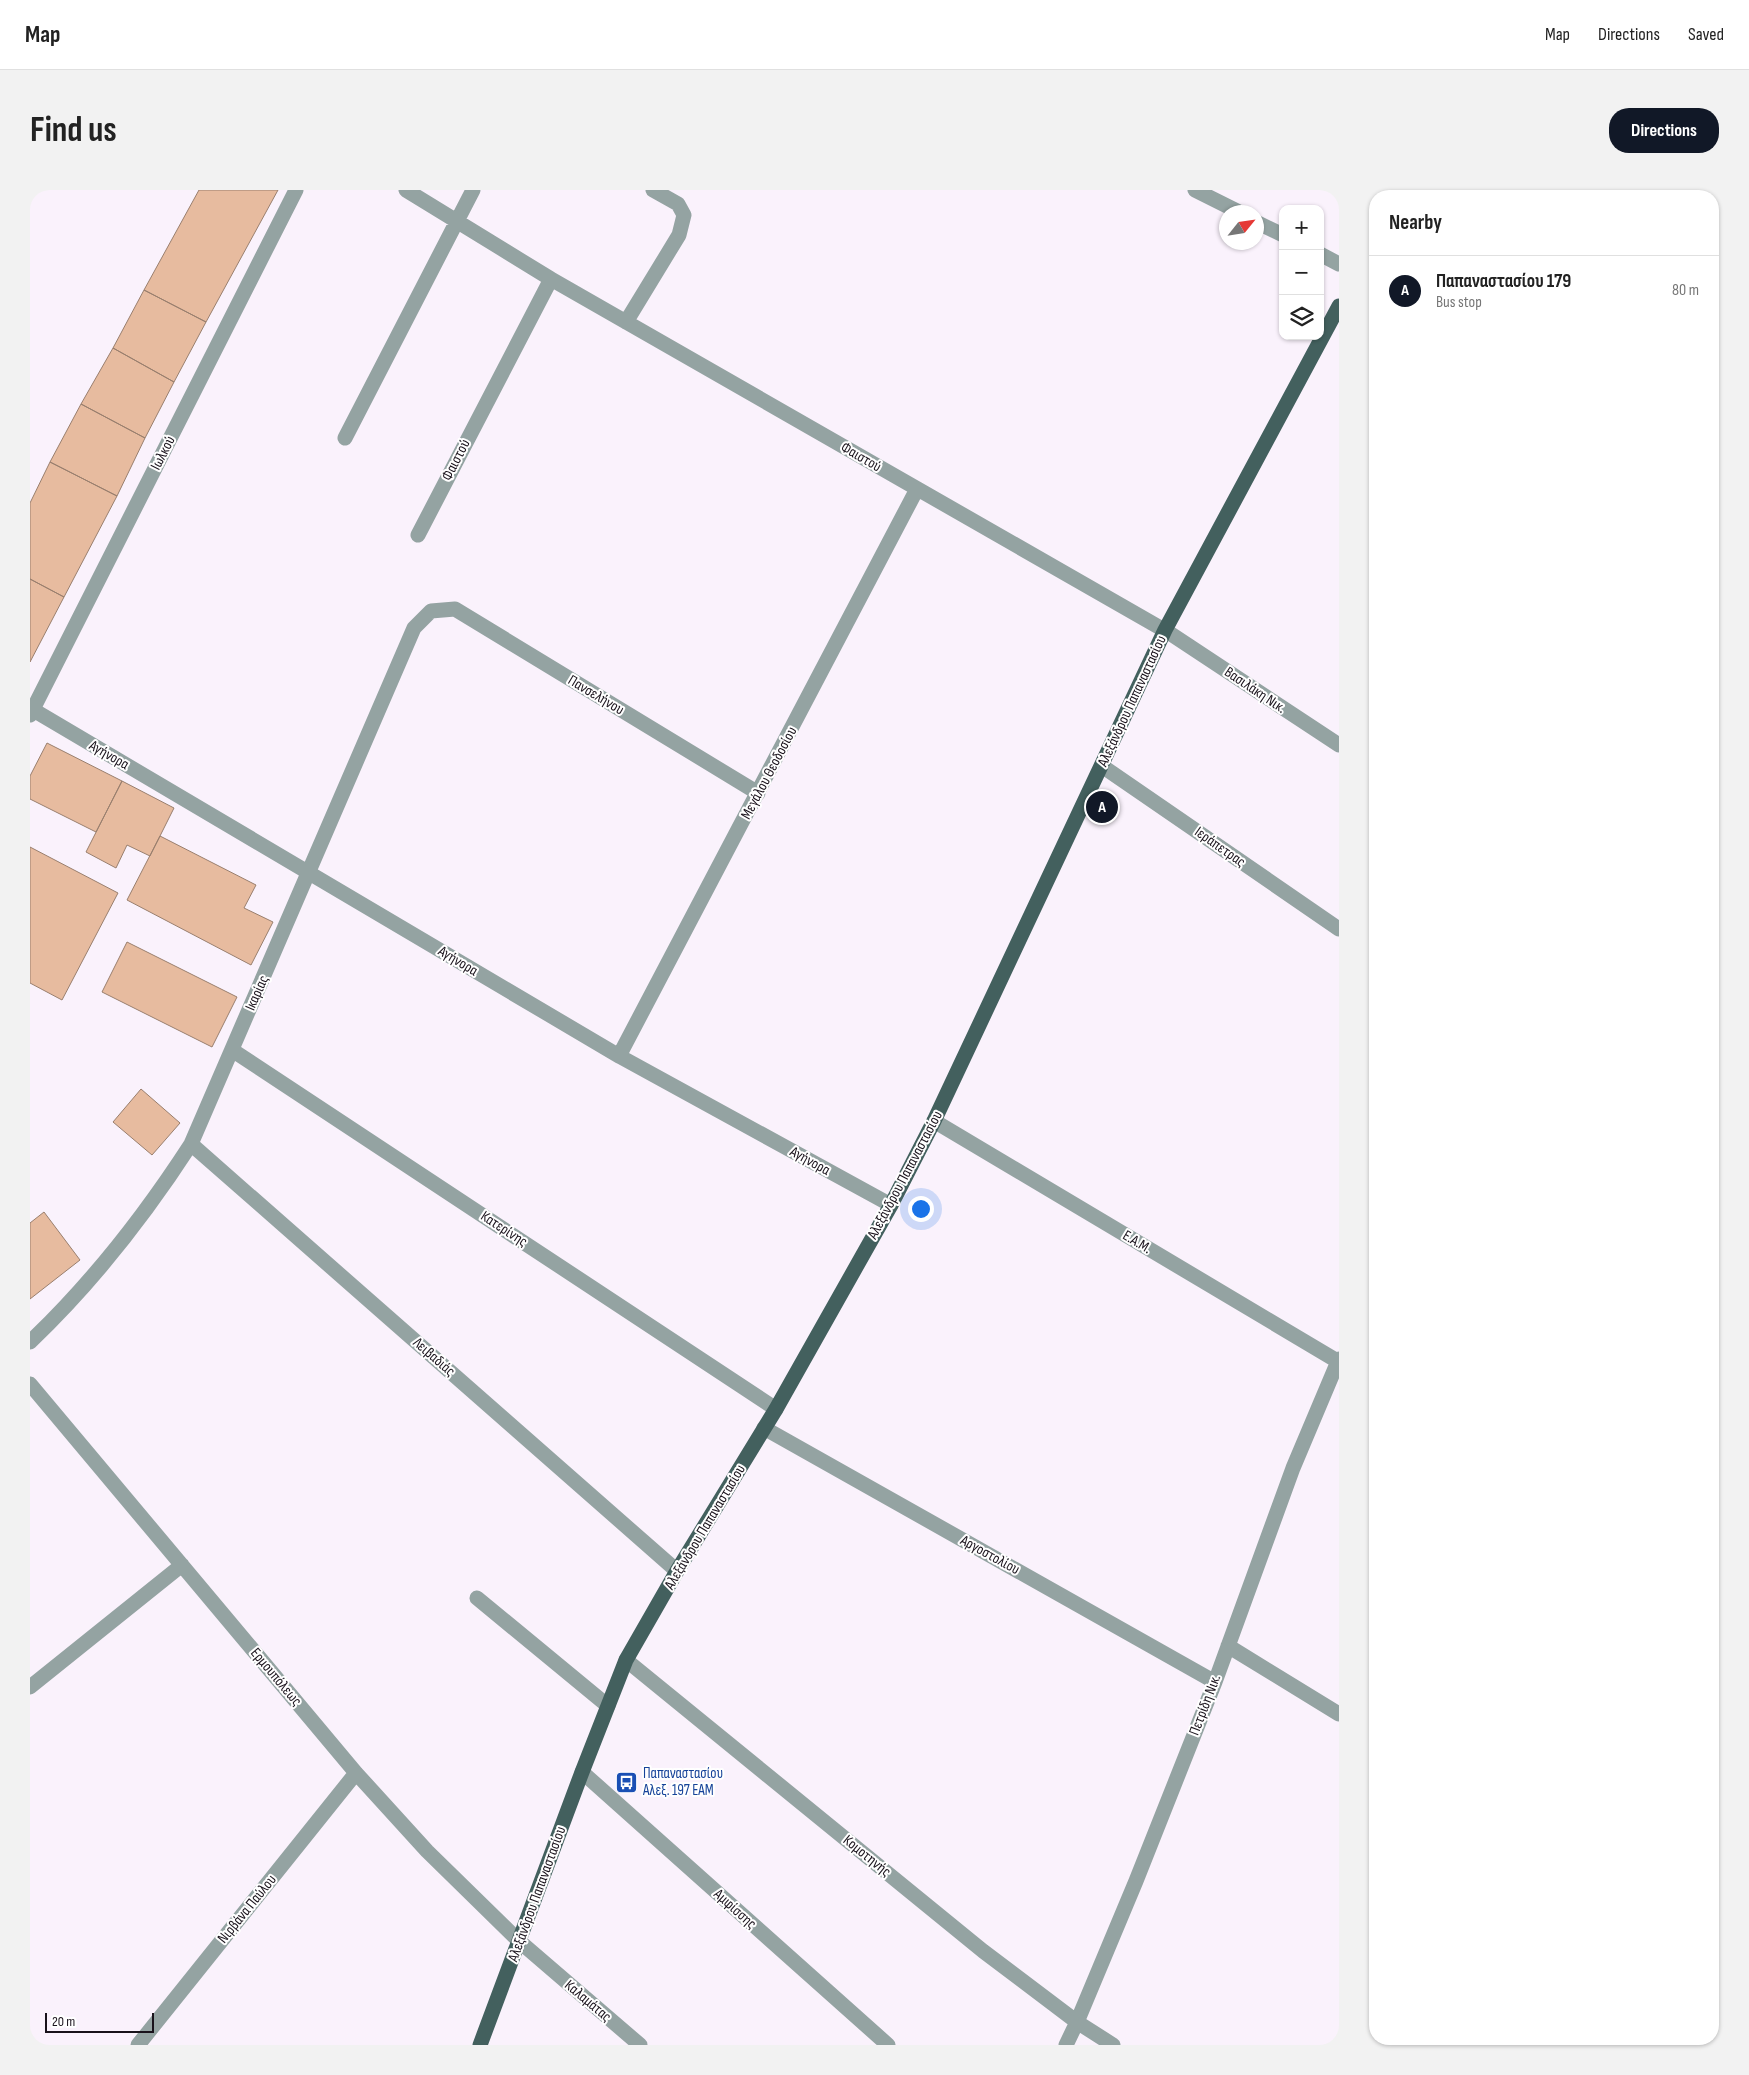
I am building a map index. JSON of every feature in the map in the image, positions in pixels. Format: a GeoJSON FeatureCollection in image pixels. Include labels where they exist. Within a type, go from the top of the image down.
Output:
{"type":"FeatureCollection","features":[{"type":"Feature","properties":{"kind":"main road","name":"Αλεξάνδρου Παπαναστασίου"},"geometry":{"type":"LineString","coordinates":[[480,2045],[626,1660],[677,1571],[776,1408],[891,1205],[934,1121],[1102,766],[1168,632],[1339,306]]}},
{"type":"Feature","properties":{"kind":"street","name":"Ιωλκού"},"geometry":{"type":"LineString","coordinates":[[31,711],[296,190]]}},
{"type":"Feature","properties":{"kind":"street","name":"Φαιστού"},"geometry":{"type":"LineString","coordinates":[[406,190],[551,279],[1168,632]]}},
{"type":"Feature","properties":{"kind":"street"},"geometry":{"type":"LineString","coordinates":[[345,438],[472,190]]}},
{"type":"Feature","properties":{"kind":"street"},"geometry":{"type":"LineString","coordinates":[[626,322],[679,235],[684,215],[678,204],[653,190]]}},
{"type":"Feature","properties":{"kind":"street"},"geometry":{"type":"LineString","coordinates":[[1195,190],[1225,205]]}},
{"type":"Feature","properties":{"kind":"street"},"geometry":{"type":"LineString","coordinates":[[1264,226],[1279,233]]}},
{"type":"Feature","properties":{"kind":"street"},"geometry":{"type":"LineString","coordinates":[[1324,256],[1339,264]]}},
{"type":"Feature","properties":{"kind":"street","name":"Φαιστού"},"geometry":{"type":"LineString","coordinates":[[418,535],[551,279]]}},
{"type":"Feature","properties":{"kind":"street","name":"Μεγάλου Θεοδοσίου"},"geometry":{"type":"LineString","coordinates":[[619,1056],[917,489]]}},
{"type":"Feature","properties":{"kind":"street","name":"Πανσελήνου"},"geometry":{"type":"LineString","coordinates":[[430,611],[455,609],[758,793]]}},
{"type":"Feature","properties":{"kind":"street","name":"Ικαρίας"},"geometry":{"type":"LineString","coordinates":[[30,1342],[82,1288],[130,1231],[160,1193],[191,1144],[414,628],[430,611]]}},
{"type":"Feature","properties":{"kind":"street","name":"Βασιλάκη Νικ."},"geometry":{"type":"LineString","coordinates":[[1168,632],[1339,746]]}},
{"type":"Feature","properties":{"kind":"street","name":"Αγήνορα"},"geometry":{"type":"LineString","coordinates":[[31,711],[619,1056],[891,1205]]}},
{"type":"Feature","properties":{"kind":"street","name":"Ιεράπετρας"},"geometry":{"type":"LineString","coordinates":[[1102,766],[1339,929]]}},
{"type":"Feature","properties":{"kind":"street","name":"Κατερίνης"},"geometry":{"type":"LineString","coordinates":[[232,1050],[776,1408]]}},
{"type":"Feature","properties":{"kind":"street","name":"Ε.Α.Μ."},"geometry":{"type":"LineString","coordinates":[[934,1121],[1339,1361]]}},
{"type":"Feature","properties":{"kind":"street","name":"Λειβαδιάς"},"geometry":{"type":"LineString","coordinates":[[191,1144],[677,1571]]}},
{"type":"Feature","properties":{"kind":"street","name":"Πετρίδη Νικ."},"geometry":{"type":"LineString","coordinates":[[1066,2045],[1215,1682],[1293,1468],[1339,1361]]}},
{"type":"Feature","properties":{"kind":"street","name":"Ερμουπόλεως"},"geometry":{"type":"LineString","coordinates":[[30,1384],[356,1772],[446,1871],[536,1956]]}},
{"type":"Feature","properties":{"kind":"street","name":"Αργοστολίου"},"geometry":{"type":"LineString","coordinates":[[764,1428],[1215,1682]]}},
{"type":"Feature","properties":{"kind":"street"},"geometry":{"type":"LineString","coordinates":[[30,1686],[182,1565]]}},
{"type":"Feature","properties":{"kind":"street"},"geometry":{"type":"LineString","coordinates":[[477,1598],[608,1706]]}},
{"type":"Feature","properties":{"kind":"street"},"geometry":{"type":"LineString","coordinates":[[1228,1646],[1339,1714]]}},
{"type":"Feature","properties":{"kind":"street","name":"Κομοτηνής"},"geometry":{"type":"LineString","coordinates":[[626,1660],[983,1951],[1077,2022],[1113,2045]]}},
{"type":"Feature","properties":{"kind":"street","name":"Νιρβάνα Παύλου"},"geometry":{"type":"LineString","coordinates":[[138,2045],[356,1772]]}},
{"type":"Feature","properties":{"kind":"street","name":"Αμφίσσης"},"geometry":{"type":"LineString","coordinates":[[582,1772],[888,2045]]}},
{"type":"Feature","properties":{"kind":"street","name":"Καλαμάτας"},"geometry":{"type":"LineString","coordinates":[[536,1956],[640,2045]]}},
{"type":"Feature","properties":{"kind":"building"},"geometry":{"type":"Polygon","coordinates":[[[199,190],[278,190],[206,322],[144,290],[199,190]]]}},
{"type":"Feature","properties":{"kind":"building"},"geometry":{"type":"Polygon","coordinates":[[[144,290],[206,322],[174,382],[113,348],[144,290]]]}},
{"type":"Feature","properties":{"kind":"building"},"geometry":{"type":"Polygon","coordinates":[[[113,348],[174,382],[145,438],[81,404],[113,348]]]}},
{"type":"Feature","properties":{"kind":"building"},"geometry":{"type":"Polygon","coordinates":[[[81,404],[145,438],[117,496],[50,462],[81,404]]]}},
{"type":"Feature","properties":{"kind":"building"},"geometry":{"type":"Polygon","coordinates":[[[50,462],[117,496],[64,597],[30,579],[30,503],[50,462]]]}},
{"type":"Feature","properties":{"kind":"building"},"geometry":{"type":"Polygon","coordinates":[[[30,579],[64,597],[30,662],[30,579]]]}},
{"type":"Feature","properties":{"kind":"building"},"geometry":{"type":"Polygon","coordinates":[[[47,743],[122,781],[96,832],[30,799],[30,776],[47,743]]]}},
{"type":"Feature","properties":{"kind":"building"},"geometry":{"type":"Polygon","coordinates":[[[122,781],[174,808],[150,856],[127,845],[116,868],[86,852],[122,781]]]}},
{"type":"Feature","properties":{"kind":"building"},"geometry":{"type":"Polygon","coordinates":[[[160,836],[256,885],[244,908],[273,922],[251,965],[127,900],[160,836]]]}},
{"type":"Feature","properties":{"kind":"building"},"geometry":{"type":"Polygon","coordinates":[[[30,847],[118,893],[62,1000],[30,983],[30,847]]]}},
{"type":"Feature","properties":{"kind":"building"},"geometry":{"type":"Polygon","coordinates":[[[127,942],[237,997],[212,1047],[102,992],[127,942]]]}},
{"type":"Feature","properties":{"kind":"building"},"geometry":{"type":"Polygon","coordinates":[[[141,1089],[180,1123],[152,1155],[113,1122],[141,1089]]]}},
{"type":"Feature","properties":{"kind":"building"},"geometry":{"type":"Polygon","coordinates":[[[44,1212],[80,1260],[30,1299],[30,1223],[44,1212]]]}},
{"type":"Feature","properties":{"kind":"place","name":"Παπαναστασίου 179"},"geometry":{"type":"Point","coordinates":[1102,807]}},
{"type":"Feature","properties":{"kind":"place","name":"Παπαναστασίου Αλεξ. 197 ΕΑΜ"},"geometry":{"type":"Point","coordinates":[627,1782]}}]}
